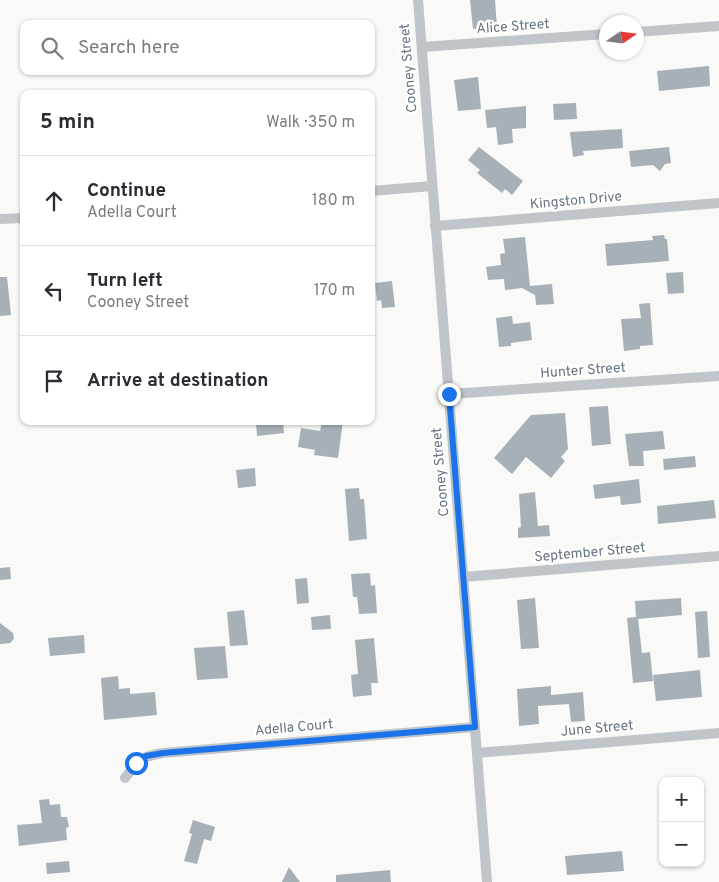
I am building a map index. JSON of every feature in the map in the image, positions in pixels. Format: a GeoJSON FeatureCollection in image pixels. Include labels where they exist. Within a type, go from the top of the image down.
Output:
{"type":"FeatureCollection","features":[{"type":"Feature","properties":{"kind":"street","name":"Cooney Street"},"geometry":{"type":"LineString","coordinates":[[418,0],[487,882]]}},
{"type":"Feature","properties":{"kind":"street"},"geometry":{"type":"LineString","coordinates":[[644,31],[719,26]]}},
{"type":"Feature","properties":{"kind":"street","name":"Alice Street"},"geometry":{"type":"LineString","coordinates":[[422,47],[599,34]]}},
{"type":"Feature","properties":{"kind":"street"},"geometry":{"type":"LineString","coordinates":[[375,191],[432,186]]}},
{"type":"Feature","properties":{"kind":"street","name":"Kingston Drive"},"geometry":{"type":"LineString","coordinates":[[436,226],[719,203]]}},
{"type":"Feature","properties":{"kind":"street"},"geometry":{"type":"LineString","coordinates":[[0,219],[20,218]]}},
{"type":"Feature","properties":{"kind":"street","name":"Hunter Street"},"geometry":{"type":"LineString","coordinates":[[449,394],[719,376]]}},
{"type":"Feature","properties":{"kind":"street","name":"September Street"},"geometry":{"type":"LineString","coordinates":[[463,577],[719,556]]}},
{"type":"Feature","properties":{"kind":"street","name":"Adella Court"},"geometry":{"type":"LineString","coordinates":[[125,778],[136,763],[146,756],[163,753],[475,727]]}},
{"type":"Feature","properties":{"kind":"street","name":"June Street"},"geometry":{"type":"LineString","coordinates":[[477,753],[719,733]]}},
{"type":"Feature","properties":{"kind":"building"},"geometry":{"type":"Polygon","coordinates":[[[470,0],[495,0],[497,27],[473,29],[470,0]]]}},
{"type":"Feature","properties":{"kind":"building"},"geometry":{"type":"Polygon","coordinates":[[[709,66],[710,86],[659,91],[657,71],[709,66]]]}},
{"type":"Feature","properties":{"kind":"building"},"geometry":{"type":"Polygon","coordinates":[[[478,77],[481,109],[458,111],[454,80],[478,77]]]}},
{"type":"Feature","properties":{"kind":"building"},"geometry":{"type":"Polygon","coordinates":[[[576,103],[577,119],[554,120],[553,104],[576,103]]]}},
{"type":"Feature","properties":{"kind":"building"},"geometry":{"type":"Polygon","coordinates":[[[526,106],[526,128],[512,129],[513,143],[498,145],[496,127],[487,128],[485,110],[526,106]]]}},
{"type":"Feature","properties":{"kind":"building"},"geometry":{"type":"Polygon","coordinates":[[[622,129],[623,148],[583,151],[584,155],[573,157],[570,132],[622,129]]]}},
{"type":"Feature","properties":{"kind":"building"},"geometry":{"type":"Polygon","coordinates":[[[479,147],[523,181],[512,195],[505,189],[502,193],[477,173],[480,170],[468,160],[479,147]]]}},
{"type":"Feature","properties":{"kind":"building"},"geometry":{"type":"Polygon","coordinates":[[[669,147],[671,163],[665,164],[660,171],[653,165],[631,167],[629,151],[669,147]]]}},
{"type":"Feature","properties":{"kind":"building"},"geometry":{"type":"Polygon","coordinates":[[[664,235],[665,239],[667,239],[669,261],[607,266],[605,244],[653,240],[652,236],[664,235]]]}},
{"type":"Feature","properties":{"kind":"building"},"geometry":{"type":"Polygon","coordinates":[[[525,237],[530,286],[552,284],[554,304],[536,305],[535,295],[522,288],[505,290],[504,279],[488,280],[486,267],[501,265],[500,254],[505,253],[503,239],[525,237]]]}},
{"type":"Feature","properties":{"kind":"building"},"geometry":{"type":"Polygon","coordinates":[[[683,272],[684,293],[668,294],[666,273],[683,272]]]}},
{"type":"Feature","properties":{"kind":"building"},"geometry":{"type":"Polygon","coordinates":[[[0,277],[7,277],[11,315],[0,316],[0,277]]]}},
{"type":"Feature","properties":{"kind":"building"},"geometry":{"type":"Polygon","coordinates":[[[392,281],[395,307],[382,308],[381,300],[377,301],[375,283],[392,281]]]}},
{"type":"Feature","properties":{"kind":"building"},"geometry":{"type":"Polygon","coordinates":[[[650,303],[653,345],[640,346],[640,349],[624,351],[621,319],[641,318],[639,304],[650,303]]]}},
{"type":"Feature","properties":{"kind":"building"},"geometry":{"type":"Polygon","coordinates":[[[512,316],[513,324],[530,322],[532,340],[511,343],[511,346],[499,347],[496,318],[512,316]]]}},
{"type":"Feature","properties":{"kind":"building"},"geometry":{"type":"Polygon","coordinates":[[[608,406],[611,444],[592,446],[589,407],[608,406]]]}},
{"type":"Feature","properties":{"kind":"building"},"geometry":{"type":"Polygon","coordinates":[[[565,413],[568,449],[561,457],[565,461],[551,478],[526,457],[512,474],[494,458],[531,415],[565,413]]]}},
{"type":"Feature","properties":{"kind":"building"},"geometry":{"type":"Polygon","coordinates":[[[256,425],[283,425],[284,433],[257,436],[256,425]]]}},
{"type":"Feature","properties":{"kind":"building"},"geometry":{"type":"Polygon","coordinates":[[[321,425],[342,425],[338,458],[314,455],[315,450],[298,447],[301,428],[320,431],[321,425]]]}},
{"type":"Feature","properties":{"kind":"building"},"geometry":{"type":"Polygon","coordinates":[[[663,431],[665,449],[643,451],[644,466],[629,466],[625,434],[663,431]]]}},
{"type":"Feature","properties":{"kind":"building"},"geometry":{"type":"Polygon","coordinates":[[[695,456],[696,467],[664,470],[663,459],[695,456]]]}},
{"type":"Feature","properties":{"kind":"building"},"geometry":{"type":"Polygon","coordinates":[[[255,468],[256,486],[238,488],[236,470],[255,468]]]}},
{"type":"Feature","properties":{"kind":"building"},"geometry":{"type":"Polygon","coordinates":[[[639,479],[641,503],[621,505],[620,496],[595,499],[593,485],[639,479]]]}},
{"type":"Feature","properties":{"kind":"building"},"geometry":{"type":"Polygon","coordinates":[[[359,488],[360,499],[364,499],[367,539],[349,541],[345,489],[359,488]]]}},
{"type":"Feature","properties":{"kind":"building"},"geometry":{"type":"Polygon","coordinates":[[[535,492],[538,526],[549,525],[550,536],[518,538],[518,528],[521,527],[519,494],[535,492]]]}},
{"type":"Feature","properties":{"kind":"building"},"geometry":{"type":"Polygon","coordinates":[[[714,500],[716,518],[658,524],[657,506],[714,500]]]}},
{"type":"Feature","properties":{"kind":"building"},"geometry":{"type":"Polygon","coordinates":[[[10,567],[11,579],[0,580],[0,568],[10,567]]]}},
{"type":"Feature","properties":{"kind":"building"},"geometry":{"type":"Polygon","coordinates":[[[370,573],[371,586],[375,585],[377,613],[359,614],[357,597],[353,597],[351,574],[370,573]]]}},
{"type":"Feature","properties":{"kind":"building"},"geometry":{"type":"Polygon","coordinates":[[[307,578],[309,603],[297,604],[295,579],[307,578]]]}},
{"type":"Feature","properties":{"kind":"building"},"geometry":{"type":"Polygon","coordinates":[[[535,598],[539,648],[521,649],[517,600],[535,598]]]}},
{"type":"Feature","properties":{"kind":"building"},"geometry":{"type":"Polygon","coordinates":[[[681,598],[682,615],[638,619],[642,653],[650,652],[653,681],[633,683],[627,618],[636,617],[635,601],[681,598]]]}},
{"type":"Feature","properties":{"kind":"building"},"geometry":{"type":"Polygon","coordinates":[[[244,610],[248,645],[230,646],[227,612],[244,610]]]}},
{"type":"Feature","properties":{"kind":"building"},"geometry":{"type":"Polygon","coordinates":[[[707,611],[710,657],[698,658],[695,612],[707,611]]]}},
{"type":"Feature","properties":{"kind":"building"},"geometry":{"type":"Polygon","coordinates":[[[330,615],[331,629],[312,630],[311,617],[330,615]]]}},
{"type":"Feature","properties":{"kind":"building"},"geometry":{"type":"Polygon","coordinates":[[[0,623],[13,633],[14,639],[10,643],[0,644],[0,623]]]}},
{"type":"Feature","properties":{"kind":"building"},"geometry":{"type":"Polygon","coordinates":[[[84,635],[85,653],[50,656],[48,638],[84,635]]]}},
{"type":"Feature","properties":{"kind":"building"},"geometry":{"type":"Polygon","coordinates":[[[374,638],[378,683],[371,683],[372,695],[353,697],[351,675],[358,674],[355,640],[374,638]]]}},
{"type":"Feature","properties":{"kind":"building"},"geometry":{"type":"Polygon","coordinates":[[[225,646],[228,678],[197,680],[194,648],[225,646]]]}},
{"type":"Feature","properties":{"kind":"building"},"geometry":{"type":"Polygon","coordinates":[[[700,670],[702,697],[656,701],[653,675],[700,670]]]}},
{"type":"Feature","properties":{"kind":"building"},"geometry":{"type":"Polygon","coordinates":[[[118,676],[119,689],[130,688],[130,694],[155,692],[157,715],[104,720],[101,678],[118,676]]]}},
{"type":"Feature","properties":{"kind":"building"},"geometry":{"type":"Polygon","coordinates":[[[551,686],[551,695],[583,692],[585,721],[571,722],[569,704],[538,706],[539,724],[519,726],[517,689],[551,686]]]}},
{"type":"Feature","properties":{"kind":"building"},"geometry":{"type":"Polygon","coordinates":[[[49,799],[50,805],[60,804],[61,817],[67,817],[69,827],[66,828],[67,840],[19,846],[17,825],[42,823],[39,800],[49,799]]]}},
{"type":"Feature","properties":{"kind":"building"},"geometry":{"type":"Polygon","coordinates":[[[193,820],[215,827],[211,841],[204,839],[197,864],[184,861],[192,834],[189,833],[193,820]]]}},
{"type":"Feature","properties":{"kind":"building"},"geometry":{"type":"Polygon","coordinates":[[[622,851],[624,871],[567,875],[565,856],[622,851]]]}},
{"type":"Feature","properties":{"kind":"building"},"geometry":{"type":"Polygon","coordinates":[[[69,861],[70,872],[47,874],[46,863],[69,861]]]}},
{"type":"Feature","properties":{"kind":"building"},"geometry":{"type":"Polygon","coordinates":[[[289,867],[300,882],[282,882],[289,867]]]}},
{"type":"Feature","properties":{"kind":"building"},"geometry":{"type":"Polygon","coordinates":[[[390,870],[391,882],[336,882],[336,875],[390,870]]]}},
{"type":"Feature","properties":{"kind":"route"},"geometry":{"type":"LineString","coordinates":[[136,763],[146,756],[163,753],[475,727],[449,394]]}}]}
